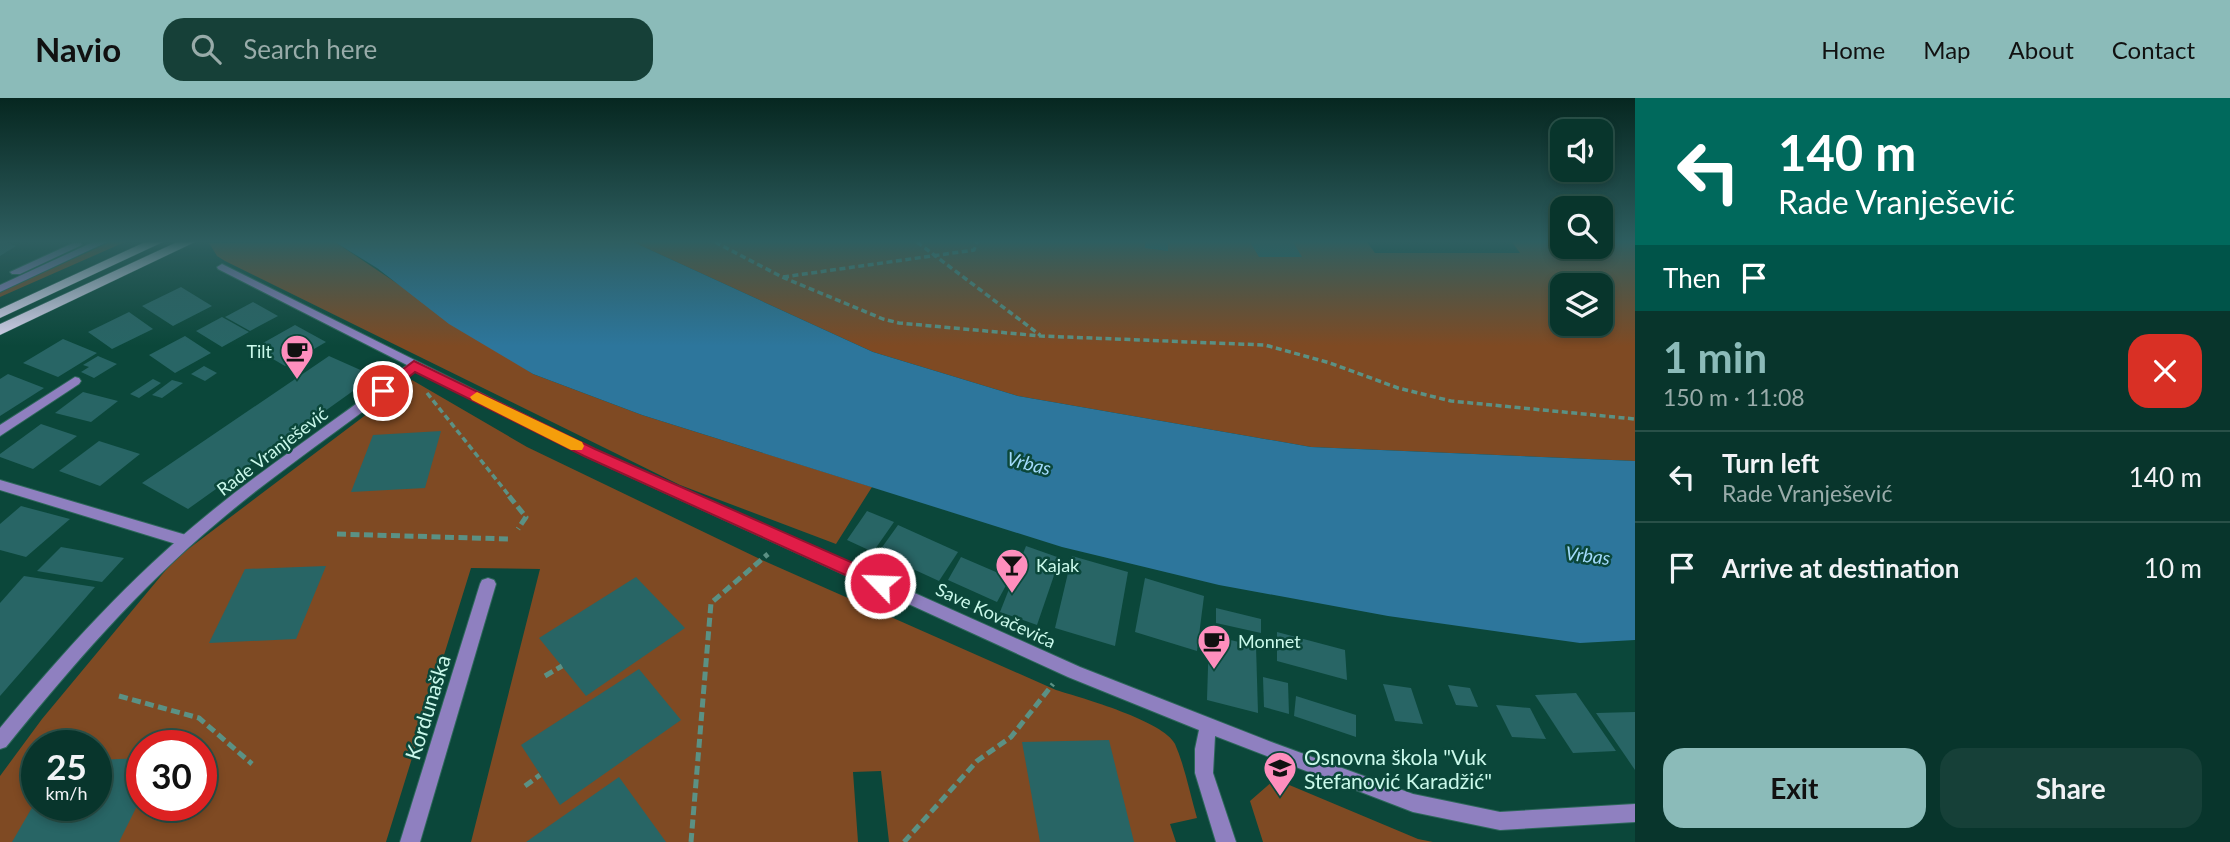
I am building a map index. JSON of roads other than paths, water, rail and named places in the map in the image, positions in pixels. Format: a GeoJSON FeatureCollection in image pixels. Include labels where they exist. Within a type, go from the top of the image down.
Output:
{"type":"FeatureCollection","features":[{"type":"Feature","properties":{"kind":"main road"},"geometry":{"type":"LineString","coordinates":[[2,311],[79,277]]}},
{"type":"Feature","properties":{"kind":"main road"},"geometry":{"type":"LineString","coordinates":[[0,330],[114,277]]}},
{"type":"Feature","properties":{"kind":"street"},"geometry":{"type":"LineString","coordinates":[[0,289],[27,277]]}},
{"type":"Feature","properties":{"kind":"street","name":"Save Kovačevića"},"geometry":{"type":"LineString","coordinates":[[241,277],[414,366],[600,457],[1074,672],[1413,803],[1500,821],[1635,813]]}},
{"type":"Feature","properties":{"kind":"street","name":"Rade Vranješević"},"geometry":{"type":"LineString","coordinates":[[0,741],[64,665],[186,541],[274,470],[366,405],[414,366]]}},
{"type":"Feature","properties":{"kind":"street"},"geometry":{"type":"LineString","coordinates":[[0,431],[75,381]]}},
{"type":"Feature","properties":{"kind":"street"},"geometry":{"type":"LineString","coordinates":[[0,485],[186,541]]}},
{"type":"Feature","properties":{"kind":"street","name":"Kordunaška"},"geometry":{"type":"LineString","coordinates":[[410,842],[488,584]]}},
{"type":"Feature","properties":{"kind":"street"},"geometry":{"type":"LineString","coordinates":[[1209,724],[1204,749],[1204,773],[1226,842]]}},
{"type":"Feature","properties":{"kind":"water","name":"Vrbas"},"geometry":{"type":"Polygon","coordinates":[[[388,277],[709,277],[873,352],[1018,396],[1311,447],[1635,461],[1635,640],[1580,643],[1388,616],[1219,585],[1062,547],[642,415],[533,374],[449,324],[388,277]]]}},
{"type":"Feature","properties":{"kind":"place","name":"Tilt"},"geometry":{"type":"Point","coordinates":[297,381]}},
{"type":"Feature","properties":{"kind":"place","name":"Kajak"},"geometry":{"type":"Point","coordinates":[1012,595]}},
{"type":"Feature","properties":{"kind":"place","name":"Monnet"},"geometry":{"type":"Point","coordinates":[1214,671]}},
{"type":"Feature","properties":{"kind":"place","name":"Osnovna škola \"Vuk Stefanović Karadžić\""},"geometry":{"type":"Point","coordinates":[1280,798]}}]}
